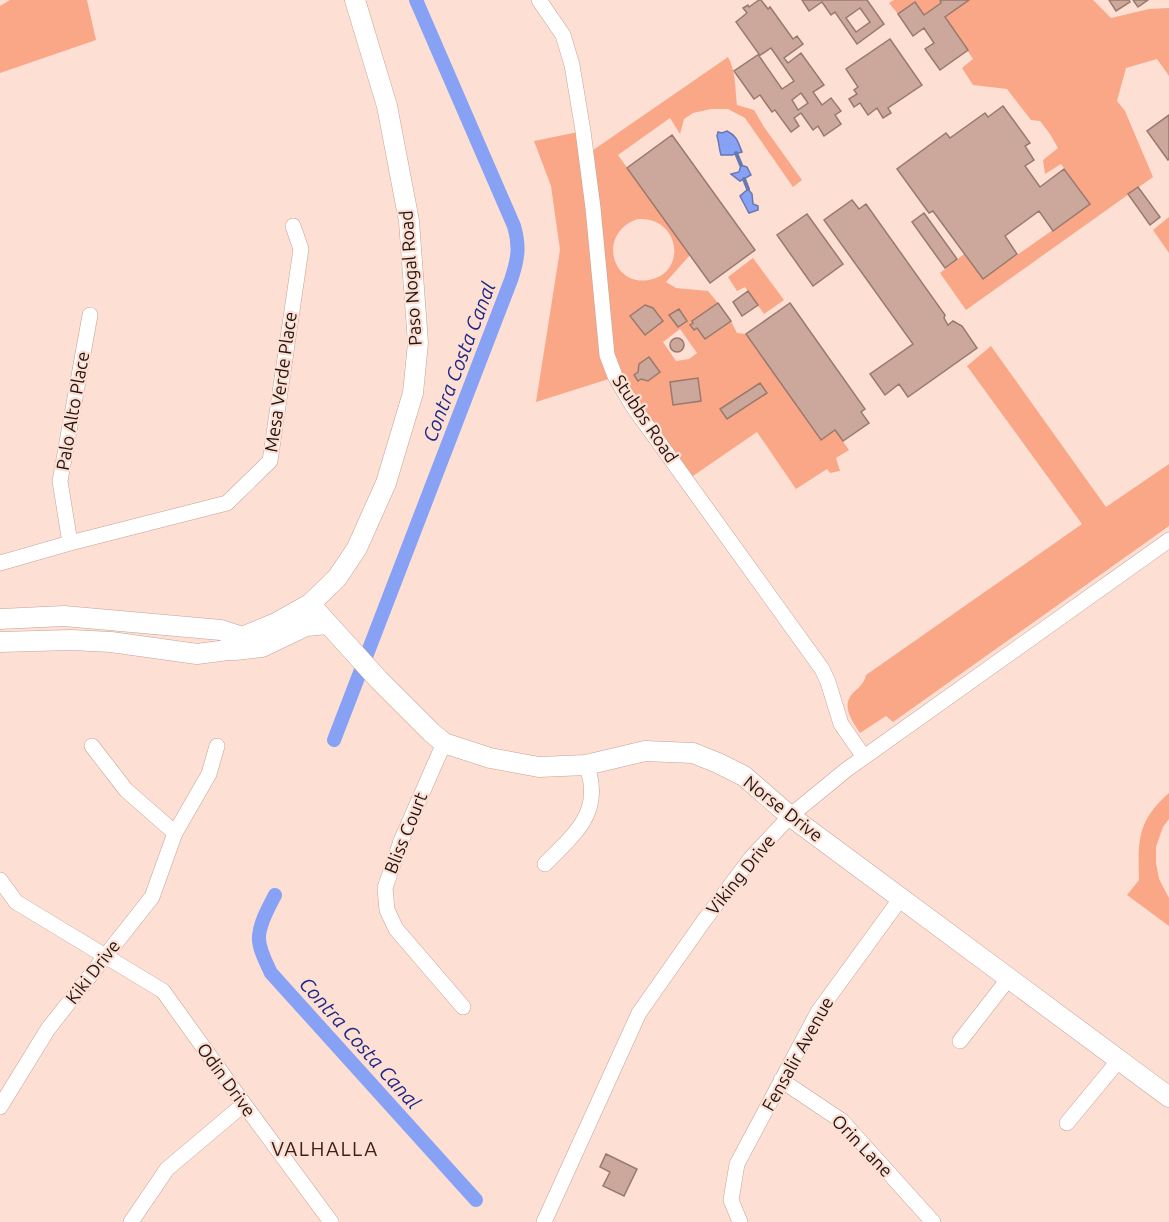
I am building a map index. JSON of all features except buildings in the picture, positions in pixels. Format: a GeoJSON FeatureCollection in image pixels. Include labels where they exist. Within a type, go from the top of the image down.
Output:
{"type":"FeatureCollection","features":[{"type":"Feature","properties":{"kind":"street","name":"Paso Nogal Road"},"geometry":{"type":"LineString","coordinates":[[0,642],[71,640],[111,642],[197,654],[235,643],[310,604],[337,578],[357,548],[386,483],[413,393],[418,343],[410,221],[387,106],[355,0]]}},
{"type":"Feature","properties":{"kind":"street","name":"Stubbs Road"},"geometry":{"type":"LineString","coordinates":[[539,0],[563,35],[572,65],[593,207],[607,355],[615,376],[632,405],[822,669],[841,724],[864,757]]}},
{"type":"Feature","properties":{"kind":"street","name":"Mesa Verde Place"},"geometry":{"type":"LineString","coordinates":[[0,563],[226,503],[270,461],[301,249],[293,226]]}},
{"type":"Feature","properties":{"kind":"street","name":"Palo Alto Place"},"geometry":{"type":"LineString","coordinates":[[70,543],[60,481],[90,315]]}},
{"type":"Feature","properties":{"kind":"street","name":"Viking Drive"},"geometry":{"type":"LineString","coordinates":[[544,1222],[639,1013],[751,858],[790,816],[864,757],[1169,540]]}},
{"type":"Feature","properties":{"kind":"street","name":"Norse Drive"},"geometry":{"type":"LineString","coordinates":[[310,604],[373,673],[430,732],[444,743],[490,758],[539,767],[586,765],[645,751],[693,753],[744,776],[790,816],[1169,1097]]}},
{"type":"Feature","properties":{"kind":"street"},"geometry":{"type":"LineString","coordinates":[[0,619],[63,616],[221,630],[235,643],[235,650],[261,647],[306,626],[328,624]]}},
{"type":"Feature","properties":{"kind":"street","name":"Bliss Court"},"geometry":{"type":"LineString","coordinates":[[444,743],[401,841],[385,888],[387,910],[396,929],[463,1007]]}},
{"type":"Feature","properties":{"kind":"street"},"geometry":{"type":"LineString","coordinates":[[92,746],[126,790],[175,833]]}},
{"type":"Feature","properties":{"kind":"street","name":"Kiki Drive"},"geometry":{"type":"LineString","coordinates":[[0,1107],[48,1029],[152,897],[175,833],[208,774],[217,746]]}},
{"type":"Feature","properties":{"kind":"street"},"geometry":{"type":"LineString","coordinates":[[545,864],[580,828],[591,805],[591,784],[586,765]]}},
{"type":"Feature","properties":{"kind":"street","name":"Odin Drive"},"geometry":{"type":"LineString","coordinates":[[0,880],[16,902],[163,991],[331,1222]]}},
{"type":"Feature","properties":{"kind":"street","name":"Fensalir Avenue"},"geometry":{"type":"LineString","coordinates":[[740,1222],[730,1200],[737,1164],[818,1012],[901,898]]}},
{"type":"Feature","properties":{"kind":"street"},"geometry":{"type":"LineString","coordinates":[[960,1041],[1008,978]]}},
{"type":"Feature","properties":{"kind":"street"},"geometry":{"type":"LineString","coordinates":[[1067,1123],[1119,1060]]}},
{"type":"Feature","properties":{"kind":"street","name":"Orin Lane"},"geometry":{"type":"LineString","coordinates":[[782,1080],[842,1121],[933,1222]]}},
{"type":"Feature","properties":{"kind":"street"},"geometry":{"type":"LineString","coordinates":[[131,1222],[167,1169],[244,1104]]}},
{"type":"Feature","properties":{"kind":"shaded area"},"geometry":{"type":"Polygon","coordinates":[[[10,0],[87,0],[96,40],[0,73],[0,6],[10,0]]]}},
{"type":"Feature","properties":{"kind":"shaded area"},"geometry":{"type":"Polygon","coordinates":[[[894,0],[940,0],[941,3],[924,15],[915,2],[898,14],[889,3],[894,0]]]}},
{"type":"Feature","properties":{"kind":"shaded area"},"geometry":{"type":"Polygon","coordinates":[[[969,0],[1093,0],[1111,18],[1149,9],[1169,8],[1169,76],[1157,59],[1126,68],[1117,101],[1125,111],[1153,177],[966,310],[940,273],[964,254],[983,279],[1090,204],[1061,164],[1045,174],[1043,160],[1058,148],[1040,121],[1031,120],[1007,89],[973,85],[962,68],[973,59],[945,17],[969,0]]]}},
{"type":"Feature","properties":{"kind":"shaded area"},"geometry":{"type":"Polygon","coordinates":[[[728,57],[734,74],[737,105],[754,110],[802,180],[793,187],[745,118],[728,109],[711,109],[693,113],[684,119],[680,134],[670,118],[618,155],[690,255],[666,282],[676,288],[708,291],[718,303],[692,321],[690,325],[693,330],[697,328],[705,339],[731,321],[737,333],[746,334],[820,440],[835,430],[849,450],[836,458],[840,471],[830,473],[827,469],[796,489],[757,432],[687,480],[615,377],[536,402],[560,250],[551,186],[534,141],[583,131],[586,155],[728,57]],[[638,219],[625,226],[617,235],[613,246],[618,267],[625,275],[636,280],[649,280],[661,275],[670,267],[674,257],[674,246],[663,226],[652,220],[638,219]],[[645,305],[631,316],[645,335],[663,321],[653,308],[645,305]],[[678,309],[670,315],[678,327],[687,321],[678,309]],[[680,329],[663,342],[676,361],[689,359],[697,353],[680,329]],[[649,357],[639,364],[638,372],[634,375],[638,381],[641,379],[648,381],[660,372],[649,357]],[[698,378],[670,382],[673,405],[701,401],[698,378]],[[760,383],[721,409],[727,419],[766,393],[760,383]]]}},
{"type":"Feature","properties":{"kind":"shaded area"},"geometry":{"type":"Polygon","coordinates":[[[1169,217],[1169,253],[1153,230],[1169,217]]]}},
{"type":"Feature","properties":{"kind":"shaded area"},"geometry":{"type":"Polygon","coordinates":[[[753,258],[784,300],[764,314],[745,287],[737,291],[728,277],[753,258]]]}},
{"type":"Feature","properties":{"kind":"shaded area"},"geometry":{"type":"Polygon","coordinates":[[[991,346],[1106,507],[1169,464],[1169,526],[893,722],[886,716],[860,733],[849,714],[848,704],[852,694],[866,675],[1082,524],[967,366],[991,346]]]}},
{"type":"Feature","properties":{"kind":"shaded area"},"geometry":{"type":"Polygon","coordinates":[[[1169,793],[1169,819],[1163,827],[1156,847],[1156,863],[1159,879],[1169,898],[1169,926],[1127,895],[1139,880],[1140,842],[1145,822],[1158,803],[1169,793]]]}},
{"type":"Feature","properties":{"kind":"water"},"geometry":{"type":"Polygon","coordinates":[[[727,131],[735,137],[742,152],[721,155],[718,132],[727,131]]]}},
{"type":"Feature","properties":{"kind":"water"},"geometry":{"type":"Polygon","coordinates":[[[741,165],[747,167],[751,175],[740,181],[731,174],[739,172],[741,165]]]}},
{"type":"Feature","properties":{"kind":"water"},"geometry":{"type":"Polygon","coordinates":[[[748,189],[752,194],[753,204],[758,206],[758,210],[749,213],[740,196],[748,189]]]}},
{"type":"Feature","properties":{"kind":"waterway","name":"Contra Costa Canal"},"geometry":{"type":"LineString","coordinates":[[334,740],[511,280],[517,253],[514,226],[416,0]]}},
{"type":"Feature","properties":{"kind":"waterway"},"geometry":{"type":"LineString","coordinates":[[736,153],[741,165]]}},
{"type":"Feature","properties":{"kind":"waterway"},"geometry":{"type":"LineString","coordinates":[[744,179],[748,189]]}},
{"type":"Feature","properties":{"kind":"waterway","name":"Contra Costa Canal"},"geometry":{"type":"LineString","coordinates":[[275,895],[263,920],[259,936],[261,950],[271,973],[476,1200]]}},
{"type":"Feature","properties":{"kind":"district","name":"VALHALLA"},"geometry":{"type":"Point","coordinates":[325,1149]}}]}
